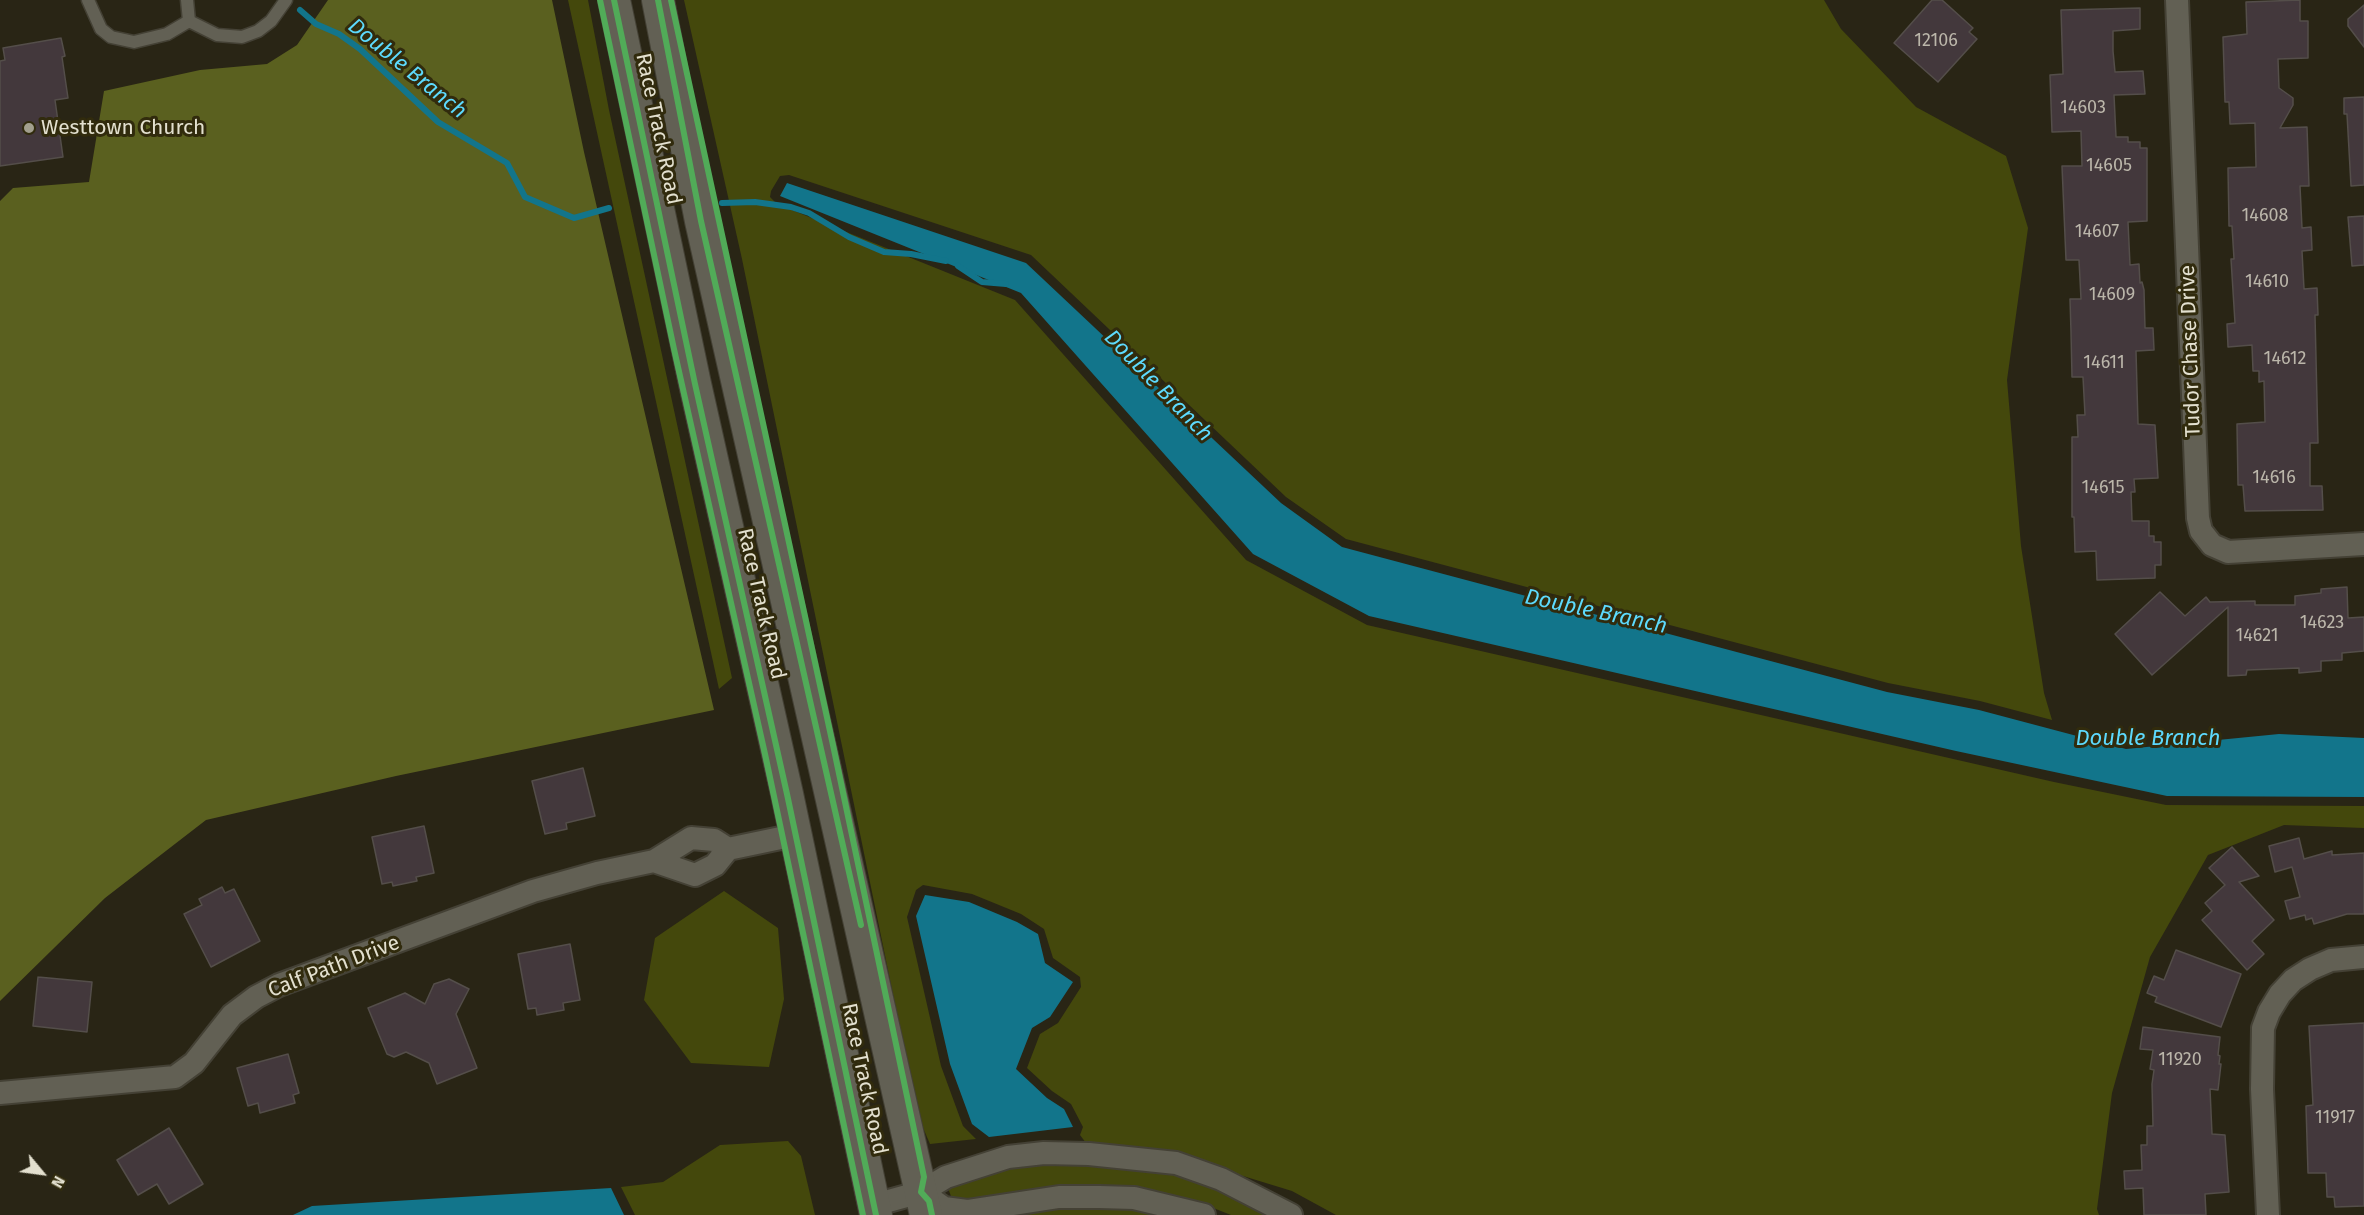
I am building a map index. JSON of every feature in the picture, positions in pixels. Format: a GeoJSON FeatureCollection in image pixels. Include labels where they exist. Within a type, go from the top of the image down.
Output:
{"type":"FeatureCollection","features":[{"type":"Feature","properties":{"kind":"main road","name":"Race Track Road"},"geometry":{"type":"LineString","coordinates":[[614,0],[875,1210]]}},
{"type":"Feature","properties":{"kind":"main road","name":"Race Track Road"},"geometry":{"type":"LineString","coordinates":[[658,0],[701,221],[923,1203]]}},
{"type":"Feature","properties":{"kind":"main road"},"geometry":{"type":"LineString","coordinates":[[695,384],[736,375]]}},
{"type":"Feature","properties":{"kind":"street","name":"Tudor Chase Drive"},"geometry":{"type":"LineString","coordinates":[[2177,0],[2198,518],[2201,531],[2212,545],[2228,552],[2364,544]]}},
{"type":"Feature","properties":{"kind":"street"},"geometry":{"type":"LineString","coordinates":[[654,861],[695,875],[715,865],[728,849],[795,834]]}},
{"type":"Feature","properties":{"kind":"street","name":"Calf Path Drive"},"geometry":{"type":"LineString","coordinates":[[0,1093],[175,1077],[194,1063],[232,1015],[279,985],[532,891],[597,873],[654,861],[691,838],[714,840],[728,849]]}},
{"type":"Feature","properties":{"kind":"street"},"geometry":{"type":"LineString","coordinates":[[2268,1215],[2262,1089],[2263,1028],[2280,994],[2293,980],[2310,969],[2331,960],[2364,957]]}},
{"type":"Feature","properties":{"kind":"street"},"geometry":{"type":"LineString","coordinates":[[923,1203],[946,1177],[1008,1157],[1044,1153],[1089,1154],[1176,1163],[1221,1179],[1291,1215]]}},
{"type":"Feature","properties":{"kind":"street"},"geometry":{"type":"LineString","coordinates":[[875,1210],[923,1203],[967,1211],[1049,1198],[1099,1197],[1134,1198],[1204,1215]]}},
{"type":"Feature","properties":{"kind":"lane"},"geometry":{"type":"LineString","coordinates":[[88,0],[101,29],[111,38],[134,42],[167,34],[189,21]]}},
{"type":"Feature","properties":{"kind":"lane"},"geometry":{"type":"LineString","coordinates":[[187,0],[189,21]]}},
{"type":"Feature","properties":{"kind":"lane"},"geometry":{"type":"LineString","coordinates":[[189,21],[217,35],[242,37],[258,31],[271,21],[286,0]]}},
{"type":"Feature","properties":{"kind":"green space"},"geometry":{"type":"Polygon","coordinates":[[[328,0],[552,0],[584,152],[714,710],[396,776],[206,820],[105,898],[0,1001],[0,201],[13,188],[89,182],[104,91],[200,70],[267,64],[297,45],[328,0]]]}},
{"type":"Feature","properties":{"kind":"green space"},"geometry":{"type":"Polygon","coordinates":[[[568,0],[588,0],[609,110],[732,678],[719,689],[568,0]]]}},
{"type":"Feature","properties":{"kind":"green space"},"geometry":{"type":"Polygon","coordinates":[[[684,0],[1824,0],[1841,29],[1916,107],[2006,156],[2028,228],[2007,380],[2021,546],[2044,693],[2052,720],[1980,701],[1888,683],[1346,539],[1286,497],[1031,255],[789,175],[780,176],[770,197],[777,204],[1015,300],[1246,560],[1367,625],[2054,782],[2166,805],[2364,806],[2364,828],[2284,825],[2208,855],[2150,957],[2112,1093],[2097,1209],[2099,1215],[1336,1215],[1292,1191],[1243,1176],[1086,1143],[1080,1135],[1083,1127],[1071,1104],[1052,1091],[1027,1068],[1040,1034],[1058,1023],[1081,987],[1080,977],[1053,958],[1044,929],[1021,914],[972,894],[923,885],[916,890],[907,917],[941,1066],[963,1126],[976,1139],[930,1144],[918,1116],[742,259],[684,0]]]}},
{"type":"Feature","properties":{"kind":"green space"},"geometry":{"type":"Polygon","coordinates":[[[724,891],[778,928],[784,999],[769,1067],[691,1063],[644,1000],[655,938],[724,891]]]}},
{"type":"Feature","properties":{"kind":"green space"},"geometry":{"type":"Polygon","coordinates":[[[788,1141],[801,1156],[815,1215],[635,1215],[621,1187],[663,1182],[720,1145],[788,1141]]]}},
{"type":"Feature","properties":{"kind":"green space"},"geometry":{"type":"Polygon","coordinates":[[[1089,1164],[1175,1174],[1217,1189],[1268,1215],[1231,1215],[1198,1202],[1133,1187],[1058,1186],[965,1200],[952,1199],[948,1188],[1011,1167],[1089,1164]]]}},
{"type":"Feature","properties":{"kind":"green space"},"geometry":{"type":"Polygon","coordinates":[[[1061,1207],[1134,1209],[1167,1215],[1004,1215],[1061,1207]]]}},
{"type":"Feature","properties":{"kind":"water"},"geometry":{"type":"Polygon","coordinates":[[[787,183],[1026,263],[1281,503],[1342,547],[1887,692],[1979,710],[2126,749],[2279,734],[2364,738],[2364,797],[2167,796],[1956,751],[1369,616],[1253,554],[1021,293],[780,196],[787,183]]]}},
{"type":"Feature","properties":{"kind":"water"},"geometry":{"type":"Polygon","coordinates":[[[925,895],[969,902],[1017,922],[1038,934],[1045,963],[1073,982],[1050,1017],[1032,1028],[1016,1069],[1047,1098],[1064,1109],[1073,1127],[989,1137],[972,1124],[950,1064],[916,916],[925,895]]]}},
{"type":"Feature","properties":{"kind":"water"},"geometry":{"type":"Polygon","coordinates":[[[611,1188],[624,1215],[293,1215],[312,1206],[611,1188]]]}},
{"type":"Feature","properties":{"kind":"building"},"geometry":{"type":"Polygon","coordinates":[[[1932,0],[1942,0],[1973,28],[1969,32],[1977,39],[1938,82],[1894,43],[1932,0]]]}},
{"type":"Feature","properties":{"kind":"building"},"geometry":{"type":"Polygon","coordinates":[[[2300,0],[2300,21],[2308,21],[2308,58],[2278,59],[2279,88],[2293,98],[2293,105],[2280,128],[2307,127],[2309,186],[2300,186],[2302,228],[2311,227],[2312,250],[2302,251],[2304,289],[2317,288],[2318,315],[2315,315],[2318,443],[2310,443],[2310,486],[2322,486],[2323,510],[2245,511],[2243,485],[2238,485],[2237,424],[2265,422],[2264,381],[2259,382],[2259,371],[2253,371],[2252,345],[2228,347],[2227,324],[2235,323],[2231,259],[2234,259],[2232,226],[2229,226],[2228,168],[2256,167],[2255,123],[2230,124],[2229,102],[2225,102],[2223,37],[2247,34],[2246,2],[2300,0]]]}},
{"type":"Feature","properties":{"kind":"building"},"geometry":{"type":"Polygon","coordinates":[[[2364,5],[2364,47],[2348,26],[2348,19],[2364,5]]]}},
{"type":"Feature","properties":{"kind":"building"},"geometry":{"type":"Polygon","coordinates":[[[2140,8],[2140,29],[2113,31],[2113,51],[2115,72],[2143,71],[2145,94],[2114,95],[2116,137],[2128,137],[2128,142],[2140,142],[2140,148],[2147,148],[2147,221],[2128,222],[2130,265],[2139,264],[2140,283],[2142,282],[2144,290],[2145,328],[2153,328],[2154,350],[2136,351],[2138,424],[2155,425],[2158,478],[2134,479],[2135,492],[2131,492],[2132,521],[2149,521],[2149,536],[2154,536],[2154,542],[2161,542],[2161,565],[2155,565],[2155,578],[2097,580],[2096,551],[2075,552],[2074,517],[2072,517],[2072,437],[2078,437],[2077,415],[2085,415],[2083,377],[2072,377],[2070,299],[2081,299],[2079,260],[2066,260],[2062,166],[2082,166],[2081,131],[2052,132],[2050,75],[2063,74],[2061,10],[2140,8]]]}},
{"type":"Feature","properties":{"kind":"building","name":"Westtown Church"},"geometry":{"type":"Polygon","coordinates":[[[61,38],[65,56],[62,57],[68,98],[55,100],[63,157],[0,166],[0,61],[5,60],[3,48],[61,38]]]}},
{"type":"Feature","properties":{"kind":"building"},"geometry":{"type":"Polygon","coordinates":[[[2364,97],[2364,185],[2351,186],[2344,98],[2364,97]]]}},
{"type":"Feature","properties":{"kind":"building"},"geometry":{"type":"Polygon","coordinates":[[[2364,216],[2364,265],[2352,266],[2348,217],[2364,216]]]}},
{"type":"Feature","properties":{"kind":"building"},"geometry":{"type":"Polygon","coordinates":[[[2347,587],[2348,618],[2364,617],[2364,651],[2342,653],[2342,660],[2321,661],[2321,671],[2299,673],[2299,668],[2247,670],[2246,675],[2228,676],[2228,607],[2152,675],[2115,634],[2160,592],[2185,616],[2206,597],[2210,602],[2255,601],[2255,605],[2295,605],[2295,596],[2321,593],[2321,589],[2347,587]]]}},
{"type":"Feature","properties":{"kind":"building"},"geometry":{"type":"Polygon","coordinates":[[[583,768],[595,816],[566,823],[567,829],[545,834],[532,781],[583,768]]]}},
{"type":"Feature","properties":{"kind":"building"},"geometry":{"type":"Polygon","coordinates":[[[424,826],[434,873],[416,877],[417,881],[393,886],[392,882],[382,884],[372,837],[424,826]]]}},
{"type":"Feature","properties":{"kind":"building"},"geometry":{"type":"Polygon","coordinates":[[[2299,838],[2304,859],[2332,851],[2332,855],[2364,853],[2364,914],[2347,914],[2314,924],[2312,918],[2306,920],[2305,915],[2290,919],[2285,901],[2300,897],[2292,867],[2275,872],[2269,846],[2299,838]]]}},
{"type":"Feature","properties":{"kind":"building"},"geometry":{"type":"Polygon","coordinates":[[[2232,847],[2259,876],[2239,882],[2274,920],[2252,941],[2264,954],[2247,970],[2202,920],[2212,911],[2205,903],[2225,885],[2209,868],[2232,847]]]}},
{"type":"Feature","properties":{"kind":"building"},"geometry":{"type":"Polygon","coordinates":[[[222,887],[225,893],[234,889],[260,941],[211,967],[184,914],[202,905],[199,899],[222,887]]]}},
{"type":"Feature","properties":{"kind":"building"},"geometry":{"type":"Polygon","coordinates":[[[570,944],[580,1000],[563,1003],[564,1010],[537,1015],[536,1008],[528,1009],[518,954],[570,944]]]}},
{"type":"Feature","properties":{"kind":"building"},"geometry":{"type":"Polygon","coordinates":[[[2176,950],[2241,974],[2221,1027],[2155,1002],[2157,997],[2147,993],[2154,976],[2164,980],[2176,950]]]}},
{"type":"Feature","properties":{"kind":"building"},"geometry":{"type":"Polygon","coordinates":[[[38,977],[92,982],[87,1032],[33,1026],[38,977]]]}},
{"type":"Feature","properties":{"kind":"building"},"geometry":{"type":"Polygon","coordinates":[[[449,979],[469,989],[456,1014],[477,1068],[437,1084],[429,1063],[406,1052],[394,1057],[387,1054],[368,1008],[405,993],[425,1004],[434,984],[449,979]]]}},
{"type":"Feature","properties":{"kind":"building"},"geometry":{"type":"Polygon","coordinates":[[[2364,1023],[2364,1206],[2335,1207],[2334,1197],[2327,1197],[2326,1173],[2308,1173],[2306,1106],[2313,1105],[2309,1026],[2364,1023]]]}},
{"type":"Feature","properties":{"kind":"building"},"geometry":{"type":"Polygon","coordinates":[[[2143,1027],[2220,1037],[2218,1055],[2220,1056],[2219,1064],[2221,1064],[2218,1090],[2210,1089],[2212,1134],[2225,1135],[2229,1192],[2205,1194],[2206,1215],[2144,1215],[2143,1188],[2125,1189],[2124,1171],[2142,1170],[2141,1145],[2147,1145],[2147,1126],[2153,1126],[2154,1070],[2150,1069],[2153,1050],[2140,1049],[2143,1027]]]}},
{"type":"Feature","properties":{"kind":"building"},"geometry":{"type":"Polygon","coordinates":[[[288,1054],[299,1093],[293,1095],[295,1103],[260,1113],[258,1103],[248,1106],[237,1068],[288,1054]]]}},
{"type":"Feature","properties":{"kind":"building"},"geometry":{"type":"Polygon","coordinates":[[[169,1128],[203,1184],[169,1204],[157,1184],[138,1195],[117,1160],[169,1128]]]}},
{"type":"Feature","properties":{"kind":"waterway","name":"Double Branch"},"geometry":{"type":"LineString","coordinates":[[300,10],[316,24],[339,34],[360,49],[438,122],[507,163],[525,197],[574,218],[609,208]]}},
{"type":"Feature","properties":{"kind":"waterway","name":"Double Branch"},"geometry":{"type":"LineString","coordinates":[[722,203],[755,202],[791,207],[809,213],[849,237],[884,252],[911,254],[946,261]]}},
{"type":"Feature","properties":{"kind":"waterway","name":"Double Branch"},"geometry":{"type":"LineString","coordinates":[[958,266],[982,282],[1006,284]]}},
{"type":"Feature","properties":{"kind":"cycle path"},"geometry":{"type":"LineString","coordinates":[[600,0],[863,1215]]}},
{"type":"Feature","properties":{"kind":"cycle path"},"geometry":{"type":"LineString","coordinates":[[614,0],[876,1215]]}},
{"type":"Feature","properties":{"kind":"cycle path"},"geometry":{"type":"LineString","coordinates":[[658,0],[701,221],[861,925]]}},
{"type":"Feature","properties":{"kind":"cycle path"},"geometry":{"type":"LineString","coordinates":[[671,0],[833,745],[924,1177],[921,1192],[929,1201],[932,1215]]}},
{"type":"Feature","properties":{"kind":"place","name":"Westtown Church"},"geometry":{"type":"Point","coordinates":[29,128]}}]}
